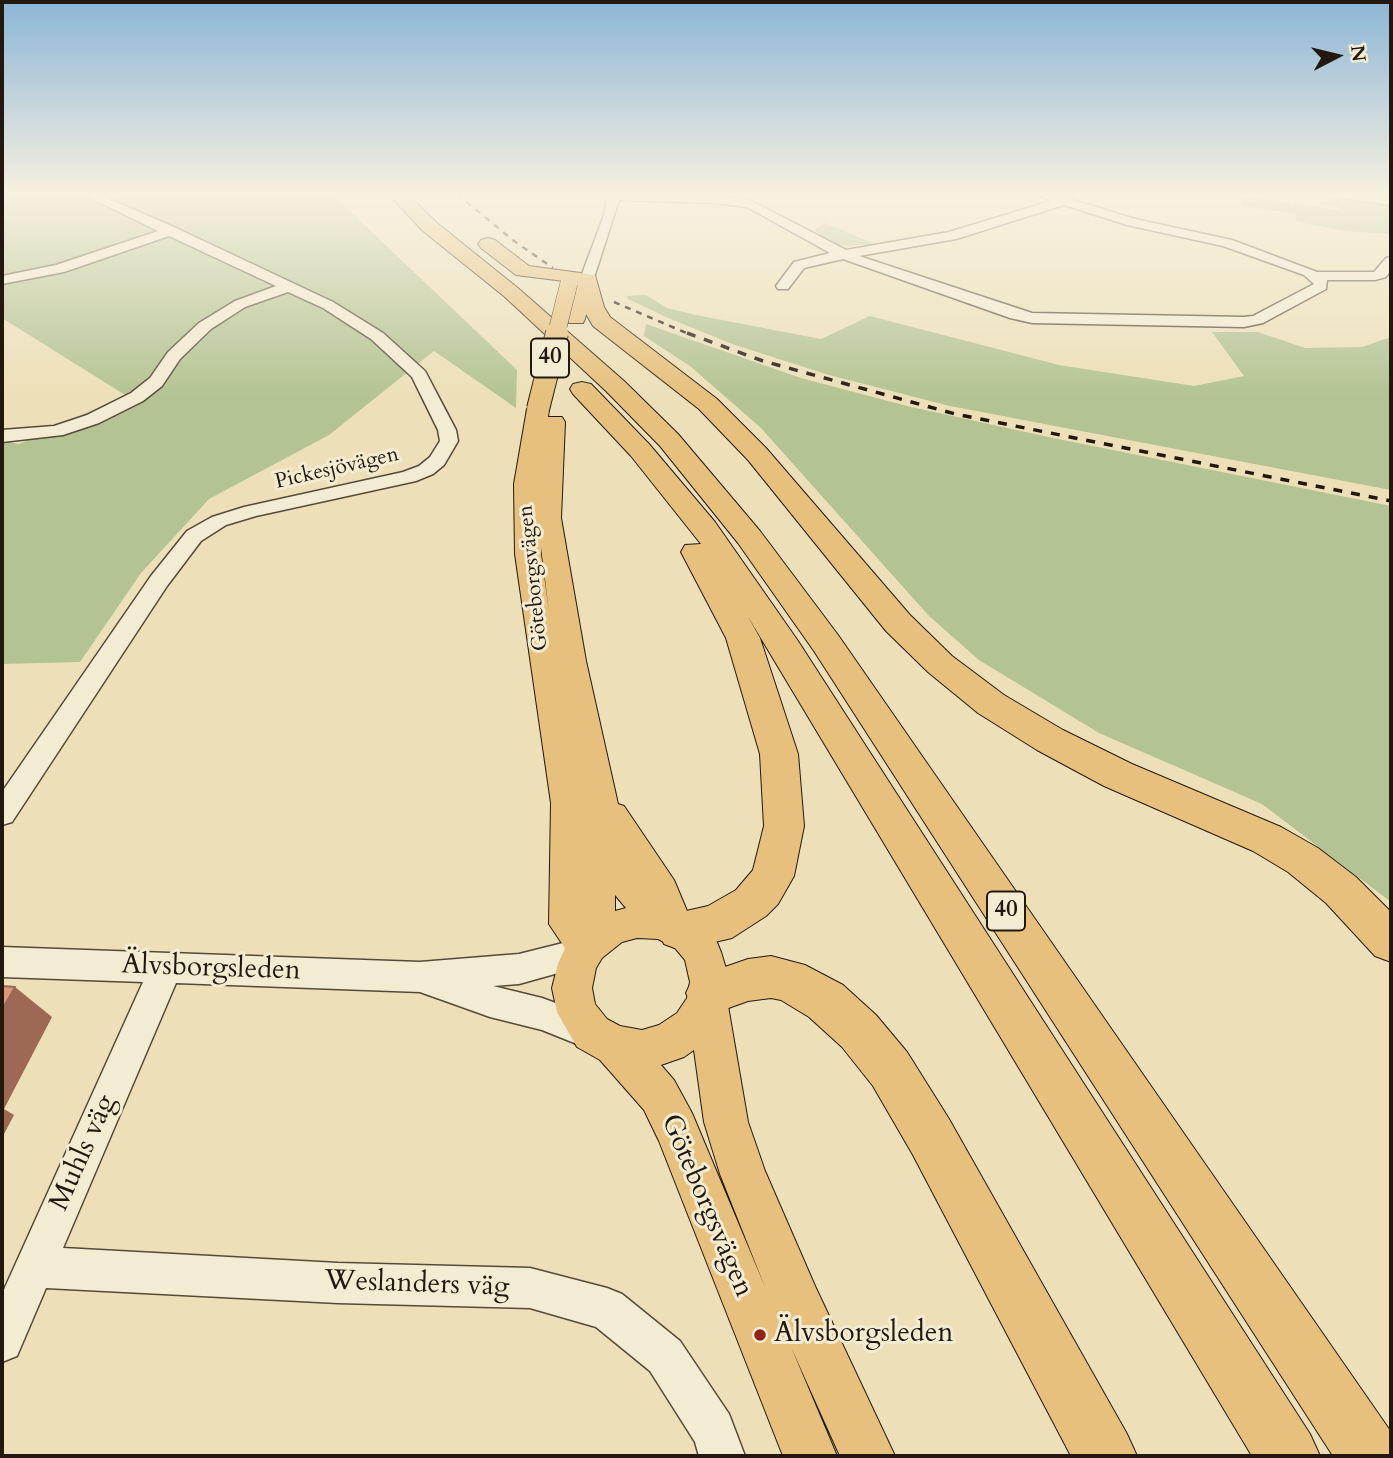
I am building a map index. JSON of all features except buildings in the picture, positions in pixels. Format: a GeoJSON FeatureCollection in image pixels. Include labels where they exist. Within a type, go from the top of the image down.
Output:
{"type":"FeatureCollection","features":[{"type":"Feature","properties":{"kind":"highway"},"geometry":{"type":"LineString","coordinates":[[443,262],[461,277]]}},
{"type":"Feature","properties":{"kind":"highway","name":"40"},"geometry":{"type":"LineString","coordinates":[[474,262],[615,386],[669,440],[749,537],[872,711],[1370,1456]]}},
{"type":"Feature","properties":{"kind":"highway"},"geometry":{"type":"LineString","coordinates":[[511,262],[523,271],[577,278],[601,320],[708,404],[757,454],[898,623],[940,664],[991,704],[1050,740],[1118,775],[1267,839],[1303,860],[1341,890],[1391,942]]}},
{"type":"Feature","properties":{"kind":"highway","name":"40"},"geometry":{"type":"LineString","coordinates":[[492,304],[607,413],[705,528],[786,649],[1288,1456]]}},
{"type":"Feature","properties":{"kind":"highway"},"geometry":{"type":"LineString","coordinates":[[640,450],[743,638],[774,733],[784,800],[780,851],[773,876],[763,891],[751,902],[716,923],[677,927]]}},
{"type":"Feature","properties":{"kind":"highway"},"geometry":{"type":"LineString","coordinates":[[708,997],[748,980],[771,977],[789,980],[826,1001],[859,1031],[890,1069],[931,1137],[1105,1456]]}},
{"type":"Feature","properties":{"kind":"main road","name":"Göteborgsvägen"},"geometry":{"type":"LineString","coordinates":[[577,278],[576,319],[526,484],[528,554],[535,608],[583,800],[622,878],[646,904],[677,927],[702,952],[709,972],[708,997],[726,1122],[743,1174],[797,1304],[868,1456]]}},
{"type":"Feature","properties":{"kind":"main road","name":"Göteborgsvägen"},"geometry":{"type":"LineString","coordinates":[[547,411],[577,278]]}},
{"type":"Feature","properties":{"kind":"main road","name":"Göteborgsvägen"},"geometry":{"type":"LineString","coordinates":[[583,800],[568,925],[585,949],[574,972],[573,996],[581,1020],[604,1039],[659,1095],[676,1129],[810,1456]]}},
{"type":"Feature","properties":{"kind":"main road"},"geometry":{"type":"LineString","coordinates":[[585,949],[610,929],[623,924],[650,921],[677,927]]}},
{"type":"Feature","properties":{"kind":"main road"},"geometry":{"type":"LineString","coordinates":[[604,1039],[642,1049],[669,1043],[691,1027],[708,997]]}},
{"type":"Feature","properties":{"kind":"street"},"geometry":{"type":"LineString","coordinates":[[2,280],[59,269],[80,262]]}},
{"type":"Feature","properties":{"kind":"street","name":"Pickesjövägen"},"geometry":{"type":"LineString","coordinates":[[2,814],[181,550],[194,536],[219,521],[251,511],[409,477],[426,470],[447,449],[447,430],[435,403],[419,375],[399,355],[377,336],[328,305],[236,262]]}},
{"type":"Feature","properties":{"kind":"street","name":"Göteborgsvägen"},"geometry":{"type":"LineString","coordinates":[[577,278],[584,262]]}},
{"type":"Feature","properties":{"kind":"street"},"geometry":{"type":"LineString","coordinates":[[783,286],[791,272],[799,265],[811,262]]}},
{"type":"Feature","properties":{"kind":"street"},"geometry":{"type":"LineString","coordinates":[[866,262],[1015,315],[1050,320],[1244,322],[1256,320],[1318,290],[1321,282],[1316,276]]}},
{"type":"Feature","properties":{"kind":"street"},"geometry":{"type":"LineString","coordinates":[[1278,262],[1316,276],[1375,276],[1381,274],[1390,262]]}},
{"type":"Feature","properties":{"kind":"street"},"geometry":{"type":"LineString","coordinates":[[2,436],[56,431],[93,419],[137,397],[156,382],[174,356],[205,326],[240,304],[288,287]]}},
{"type":"Feature","properties":{"kind":"street","name":"Älvsborgsleden"},"geometry":{"type":"LineString","coordinates":[[2,962],[420,977],[519,969],[585,949]]}},
{"type":"Feature","properties":{"kind":"street","name":"Muhls väg"},"geometry":{"type":"LineString","coordinates":[[2,1341],[167,966]]}},
{"type":"Feature","properties":{"kind":"street","name":"Älvsborgsleden"},"geometry":{"type":"LineString","coordinates":[[420,977],[542,1014],[604,1039]]}},
{"type":"Feature","properties":{"kind":"street","name":"Weslanders väg"},"geometry":{"type":"LineString","coordinates":[[33,1267],[338,1283],[530,1288],[607,1309],[666,1356],[713,1430],[722,1456]]}},
{"type":"Feature","properties":{"kind":"green space"},"geometry":{"type":"Polygon","coordinates":[[[2,262],[404,262],[517,370],[516,408],[434,351],[329,435],[209,499],[141,573],[80,662],[2,664],[2,441],[19,444],[125,395],[2,318],[2,262]]]}},
{"type":"Feature","properties":{"kind":"green space"},"geometry":{"type":"Polygon","coordinates":[[[646,295],[667,308],[821,339],[870,316],[1059,365],[1194,386],[1244,376],[1212,332],[1258,332],[1305,348],[1362,347],[1391,337],[1391,490],[950,406],[829,375],[732,344],[666,317],[628,299],[627,296],[646,295]]]}},
{"type":"Feature","properties":{"kind":"green space"},"geometry":{"type":"Polygon","coordinates":[[[646,324],[801,378],[907,406],[1391,506],[1391,902],[1262,804],[1099,733],[979,660],[929,616],[761,428],[690,366],[644,336],[646,324]]]}},
{"type":"Feature","properties":{"kind":"railway"},"geometry":{"type":"LineString","coordinates":[[544,262],[553,268]]}},
{"type":"Feature","properties":{"kind":"railway"},"geometry":{"type":"LineString","coordinates":[[614,302],[691,335]]}},
{"type":"Feature","properties":{"kind":"railway"},"geometry":{"type":"LineString","coordinates":[[687,333],[763,361],[955,414],[1391,501]]}},
{"type":"Feature","properties":{"kind":"place","name":"Älvsborgsleden"},"geometry":{"type":"Point","coordinates":[760,1335]}}]}
